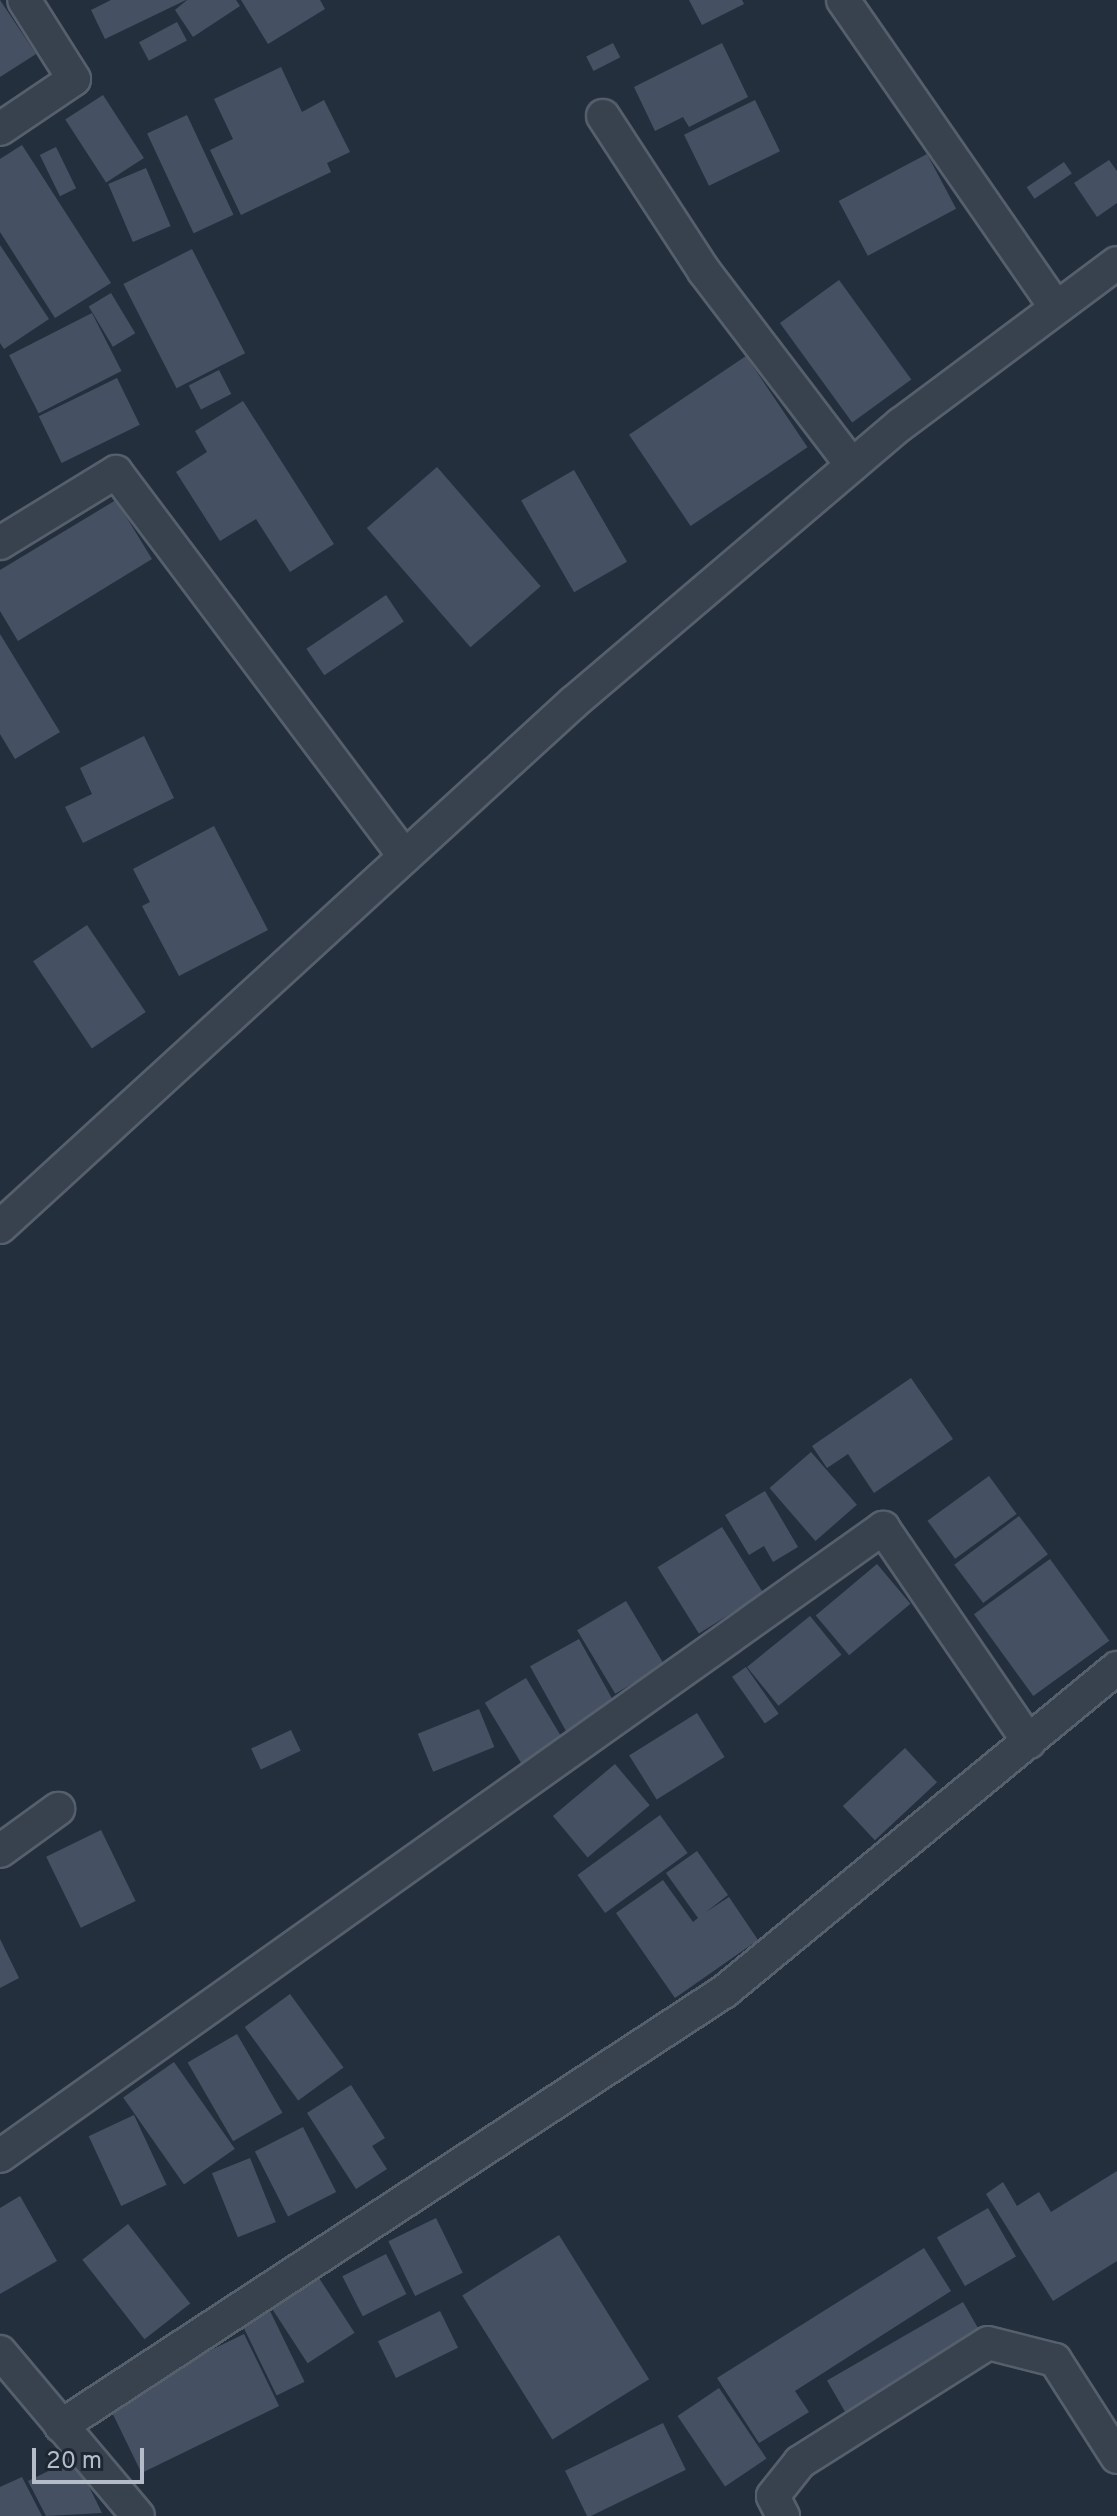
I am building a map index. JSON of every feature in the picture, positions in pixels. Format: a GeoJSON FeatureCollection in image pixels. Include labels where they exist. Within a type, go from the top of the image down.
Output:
{"type":"FeatureCollection","features":[{"type":"Feature","properties":{"kind":"street"},"geometry":{"type":"LineString","coordinates":[[0,129],[74,79],[24,0]]}},
{"type":"Feature","properties":{"kind":"street"},"geometry":{"type":"LineString","coordinates":[[843,0],[1056,308]]}},
{"type":"Feature","properties":{"kind":"street"},"geometry":{"type":"LineString","coordinates":[[603,116],[704,271],[852,465]]}},
{"type":"Feature","properties":{"kind":"street"},"geometry":{"type":"LineString","coordinates":[[0,1227],[261,992],[403,854],[852,465],[1117,263]]}},
{"type":"Feature","properties":{"kind":"street"},"geometry":{"type":"LineString","coordinates":[[0,543],[116,472],[403,854]]}},
{"type":"Feature","properties":{"kind":"street"},"geometry":{"type":"LineString","coordinates":[[0,2156],[883,1528],[1029,1742]]}},
{"type":"Feature","properties":{"kind":"street"},"geometry":{"type":"LineString","coordinates":[[61,2426],[725,1991],[1117,1668]]}},
{"type":"Feature","properties":{"kind":"street"},"geometry":{"type":"LineString","coordinates":[[0,1851],[58,1809]]}},
{"type":"Feature","properties":{"kind":"street"},"geometry":{"type":"LineString","coordinates":[[783,2516],[773,2496],[800,2462],[988,2343],[1055,2360],[1117,2457]]}},
{"type":"Feature","properties":{"kind":"street"},"geometry":{"type":"LineString","coordinates":[[0,2352],[138,2516]]}},
{"type":"Feature","properties":{"kind":"building"},"geometry":{"type":"Polygon","coordinates":[[[0,0],[36,54],[0,77],[0,0]]]}},
{"type":"Feature","properties":{"kind":"building"},"geometry":{"type":"Polygon","coordinates":[[[111,0],[186,0],[105,39],[91,10],[111,0]]]}},
{"type":"Feature","properties":{"kind":"building"},"geometry":{"type":"Polygon","coordinates":[[[187,0],[236,0],[240,6],[193,37],[175,10],[187,0]]]}},
{"type":"Feature","properties":{"kind":"building"},"geometry":{"type":"Polygon","coordinates":[[[241,0],[320,0],[325,9],[268,44],[241,0]]]}},
{"type":"Feature","properties":{"kind":"building"},"geometry":{"type":"Polygon","coordinates":[[[689,0],[742,0],[744,4],[702,25],[689,0]]]}},
{"type":"Feature","properties":{"kind":"building"},"geometry":{"type":"Polygon","coordinates":[[[177,22],[187,41],[149,61],[139,42],[177,22]]]}},
{"type":"Feature","properties":{"kind":"building"},"geometry":{"type":"Polygon","coordinates":[[[613,43],[620,57],[594,71],[586,57],[613,43]]]}},
{"type":"Feature","properties":{"kind":"building"},"geometry":{"type":"Polygon","coordinates":[[[722,43],[748,97],[689,127],[683,117],[655,131],[634,87],[722,43]]]}},
{"type":"Feature","properties":{"kind":"building"},"geometry":{"type":"Polygon","coordinates":[[[281,67],[302,112],[324,100],[350,152],[327,163],[331,172],[241,215],[210,150],[233,139],[214,99],[281,67]]]}},
{"type":"Feature","properties":{"kind":"building"},"geometry":{"type":"Polygon","coordinates":[[[103,95],[144,158],[106,182],[65,120],[103,95]]]}},
{"type":"Feature","properties":{"kind":"building"},"geometry":{"type":"Polygon","coordinates":[[[755,100],[780,151],[709,186],[684,135],[755,100]]]}},
{"type":"Feature","properties":{"kind":"building"},"geometry":{"type":"Polygon","coordinates":[[[187,115],[233,215],[194,233],[147,134],[187,115]]]}},
{"type":"Feature","properties":{"kind":"building"},"geometry":{"type":"Polygon","coordinates":[[[22,145],[111,283],[55,318],[0,232],[0,159],[22,145]]]}},
{"type":"Feature","properties":{"kind":"building"},"geometry":{"type":"Polygon","coordinates":[[[56,147],[76,188],[60,196],[40,155],[56,147]]]}},
{"type":"Feature","properties":{"kind":"building"},"geometry":{"type":"Polygon","coordinates":[[[927,154],[956,209],[868,256],[839,201],[927,154]]]}},
{"type":"Feature","properties":{"kind":"building"},"geometry":{"type":"Polygon","coordinates":[[[1109,160],[1117,171],[1117,203],[1097,217],[1074,183],[1109,160]]]}},
{"type":"Feature","properties":{"kind":"building"},"geometry":{"type":"Polygon","coordinates":[[[1064,162],[1072,174],[1035,199],[1027,187],[1064,162]]]}},
{"type":"Feature","properties":{"kind":"building"},"geometry":{"type":"Polygon","coordinates":[[[146,168],[171,226],[133,242],[108,184],[146,168]]]}},
{"type":"Feature","properties":{"kind":"building"},"geometry":{"type":"Polygon","coordinates":[[[0,245],[49,319],[4,349],[0,343],[0,245]]]}},
{"type":"Feature","properties":{"kind":"building"},"geometry":{"type":"Polygon","coordinates":[[[192,249],[245,353],[177,388],[123,284],[192,249]]]}},
{"type":"Feature","properties":{"kind":"building"},"geometry":{"type":"Polygon","coordinates":[[[839,280],[911,380],[852,422],[780,323],[839,280]]]}},
{"type":"Feature","properties":{"kind":"building"},"geometry":{"type":"Polygon","coordinates":[[[111,293],[135,333],[113,347],[89,306],[111,293]]]}},
{"type":"Feature","properties":{"kind":"building"},"geometry":{"type":"Polygon","coordinates":[[[92,313],[122,371],[39,413],[9,355],[92,313]]]}},
{"type":"Feature","properties":{"kind":"building"},"geometry":{"type":"Polygon","coordinates":[[[746,356],[808,447],[691,526],[629,435],[746,356]]]}},
{"type":"Feature","properties":{"kind":"building"},"geometry":{"type":"Polygon","coordinates":[[[219,370],[231,394],[201,409],[189,385],[219,370]]]}},
{"type":"Feature","properties":{"kind":"building"},"geometry":{"type":"Polygon","coordinates":[[[117,378],[140,425],[62,463],[39,416],[117,378]]]}},
{"type":"Feature","properties":{"kind":"building"},"geometry":{"type":"Polygon","coordinates":[[[243,401],[334,544],[290,572],[256,519],[220,541],[176,472],[207,452],[195,431],[243,401]]]}},
{"type":"Feature","properties":{"kind":"building"},"geometry":{"type":"Polygon","coordinates":[[[437,467],[541,586],[470,647],[367,528],[437,467]]]}},
{"type":"Feature","properties":{"kind":"building"},"geometry":{"type":"Polygon","coordinates":[[[574,470],[627,562],[574,592],[521,500],[574,470]]]}},
{"type":"Feature","properties":{"kind":"building"},"geometry":{"type":"Polygon","coordinates":[[[116,500],[152,559],[18,641],[0,611],[0,570],[116,500]]]}},
{"type":"Feature","properties":{"kind":"building"},"geometry":{"type":"Polygon","coordinates":[[[386,595],[404,622],[324,675],[306,649],[386,595]]]}},
{"type":"Feature","properties":{"kind":"building"},"geometry":{"type":"Polygon","coordinates":[[[0,634],[60,732],[15,759],[0,734],[0,634]]]}},
{"type":"Feature","properties":{"kind":"building"},"geometry":{"type":"Polygon","coordinates":[[[144,736],[174,798],[83,843],[65,807],[92,794],[80,768],[144,736]]]}},
{"type":"Feature","properties":{"kind":"building"},"geometry":{"type":"Polygon","coordinates":[[[214,826],[268,930],[179,976],[142,906],[150,902],[133,869],[214,826]]]}},
{"type":"Feature","properties":{"kind":"building"},"geometry":{"type":"Polygon","coordinates":[[[87,925],[146,1012],[92,1048],[33,961],[87,925]]]}},
{"type":"Feature","properties":{"kind":"building"},"geometry":{"type":"Polygon","coordinates":[[[911,1378],[953,1439],[874,1493],[848,1454],[827,1468],[812,1446],[911,1378]]]}},
{"type":"Feature","properties":{"kind":"building"},"geometry":{"type":"Polygon","coordinates":[[[811,1452],[857,1505],[815,1541],[769,1488],[811,1452]]]}},
{"type":"Feature","properties":{"kind":"building"},"geometry":{"type":"Polygon","coordinates":[[[989,1476],[1017,1514],[955,1559],[928,1521],[989,1476]]]}},
{"type":"Feature","properties":{"kind":"building"},"geometry":{"type":"Polygon","coordinates":[[[765,1491],[798,1547],[773,1562],[764,1546],[749,1555],[725,1515],[765,1491]]]}},
{"type":"Feature","properties":{"kind":"building"},"geometry":{"type":"Polygon","coordinates":[[[1019,1516],[1048,1554],[983,1603],[954,1565],[1019,1516]]]}},
{"type":"Feature","properties":{"kind":"building"},"geometry":{"type":"Polygon","coordinates":[[[722,1527],[763,1593],[699,1633],[658,1567],[722,1527]]]}},
{"type":"Feature","properties":{"kind":"building"},"geometry":{"type":"Polygon","coordinates":[[[1050,1559],[1109,1641],[1033,1696],[974,1614],[1050,1559]]]}},
{"type":"Feature","properties":{"kind":"building"},"geometry":{"type":"Polygon","coordinates":[[[877,1564],[910,1604],[849,1655],[816,1615],[877,1564]]]}},
{"type":"Feature","properties":{"kind":"building"},"geometry":{"type":"Polygon","coordinates":[[[626,1601],[664,1664],[615,1694],[577,1630],[626,1601]]]}},
{"type":"Feature","properties":{"kind":"building"},"geometry":{"type":"Polygon","coordinates":[[[810,1616],[841,1655],[779,1706],[747,1667],[810,1616]]]}},
{"type":"Feature","properties":{"kind":"building"},"geometry":{"type":"Polygon","coordinates":[[[579,1639],[615,1705],[566,1732],[530,1666],[579,1639]]]}},
{"type":"Feature","properties":{"kind":"building"},"geometry":{"type":"Polygon","coordinates":[[[746,1667],[779,1714],[765,1723],[732,1677],[746,1667]]]}},
{"type":"Feature","properties":{"kind":"building"},"geometry":{"type":"Polygon","coordinates":[[[526,1678],[563,1739],[521,1764],[485,1703],[526,1678]]]}},
{"type":"Feature","properties":{"kind":"building"},"geometry":{"type":"Polygon","coordinates":[[[479,1709],[494,1747],[433,1772],[418,1734],[479,1709]]]}},
{"type":"Feature","properties":{"kind":"building"},"geometry":{"type":"Polygon","coordinates":[[[697,1713],[725,1757],[657,1799],[629,1755],[697,1713]]]}},
{"type":"Feature","properties":{"kind":"building"},"geometry":{"type":"Polygon","coordinates":[[[291,1730],[301,1751],[261,1769],[251,1749],[291,1730]]]}},
{"type":"Feature","properties":{"kind":"building"},"geometry":{"type":"Polygon","coordinates":[[[905,1748],[937,1782],[875,1840],[843,1806],[905,1748]]]}},
{"type":"Feature","properties":{"kind":"building"},"geometry":{"type":"Polygon","coordinates":[[[615,1764],[650,1805],[588,1857],[553,1816],[615,1764]]]}},
{"type":"Feature","properties":{"kind":"building"},"geometry":{"type":"Polygon","coordinates":[[[660,1815],[688,1853],[605,1913],[577,1875],[660,1815]]]}},
{"type":"Feature","properties":{"kind":"building"},"geometry":{"type":"Polygon","coordinates":[[[101,1830],[136,1901],[81,1928],[46,1857],[101,1830]]]}},
{"type":"Feature","properties":{"kind":"building"},"geometry":{"type":"Polygon","coordinates":[[[697,1851],[728,1895],[706,1912],[729,1897],[758,1940],[675,1998],[616,1913],[663,1880],[693,1922],[698,1918],[666,1873],[697,1851]]]}},
{"type":"Feature","properties":{"kind":"building"},"geometry":{"type":"Polygon","coordinates":[[[0,1939],[19,1978],[0,1988],[0,1939]]]}},
{"type":"Feature","properties":{"kind":"building"},"geometry":{"type":"Polygon","coordinates":[[[290,1994],[343,2068],[298,2101],[245,2027],[290,1994]]]}},
{"type":"Feature","properties":{"kind":"building"},"geometry":{"type":"Polygon","coordinates":[[[237,2034],[282,2113],[233,2141],[188,2062],[237,2034]]]}},
{"type":"Feature","properties":{"kind":"building"},"geometry":{"type":"Polygon","coordinates":[[[174,2062],[235,2149],[184,2184],[123,2098],[174,2062]]]}},
{"type":"Feature","properties":{"kind":"building"},"geometry":{"type":"Polygon","coordinates":[[[351,2085],[385,2138],[372,2146],[387,2169],[356,2189],[307,2113],[351,2085]]]}},
{"type":"Feature","properties":{"kind":"building"},"geometry":{"type":"Polygon","coordinates":[[[134,2115],[167,2185],[121,2206],[89,2136],[134,2115]]]}},
{"type":"Feature","properties":{"kind":"building"},"geometry":{"type":"Polygon","coordinates":[[[303,2127],[336,2192],[288,2217],[255,2152],[303,2127]]]}},
{"type":"Feature","properties":{"kind":"building"},"geometry":{"type":"Polygon","coordinates":[[[250,2158],[276,2222],[238,2237],[212,2173],[250,2158]]]}},
{"type":"Feature","properties":{"kind":"building"},"geometry":{"type":"Polygon","coordinates":[[[1117,2171],[1117,2261],[1053,2301],[986,2194],[1003,2182],[1017,2206],[1039,2192],[1051,2212],[1117,2171]]]}},
{"type":"Feature","properties":{"kind":"building"},"geometry":{"type":"Polygon","coordinates":[[[20,2196],[57,2261],[0,2294],[0,2208],[20,2196]]]}},
{"type":"Feature","properties":{"kind":"building"},"geometry":{"type":"Polygon","coordinates":[[[988,2208],[1016,2256],[965,2286],[937,2238],[988,2208]]]}},
{"type":"Feature","properties":{"kind":"building"},"geometry":{"type":"Polygon","coordinates":[[[436,2218],[463,2273],[415,2296],[388,2241],[436,2218]]]}},
{"type":"Feature","properties":{"kind":"building"},"geometry":{"type":"Polygon","coordinates":[[[128,2224],[190,2304],[144,2339],[82,2260],[128,2224]]]}},
{"type":"Feature","properties":{"kind":"building"},"geometry":{"type":"Polygon","coordinates":[[[559,2235],[649,2379],[552,2440],[462,2295],[559,2235]]]}},
{"type":"Feature","properties":{"kind":"building"},"geometry":{"type":"Polygon","coordinates":[[[924,2248],[951,2291],[795,2391],[809,2412],[759,2443],[717,2378],[924,2248]]]}},
{"type":"Feature","properties":{"kind":"building"},"geometry":{"type":"Polygon","coordinates":[[[386,2254],[406,2294],[363,2316],[342,2276],[386,2254]]]}},
{"type":"Feature","properties":{"kind":"building"},"geometry":{"type":"Polygon","coordinates":[[[317,2275],[355,2333],[308,2363],[270,2305],[317,2275]]]}},
{"type":"Feature","properties":{"kind":"building"},"geometry":{"type":"Polygon","coordinates":[[[963,2302],[981,2333],[845,2412],[827,2380],[963,2302]]]}},
{"type":"Feature","properties":{"kind":"building"},"geometry":{"type":"Polygon","coordinates":[[[269,2309],[305,2382],[277,2395],[241,2323],[269,2309]]]}},
{"type":"Feature","properties":{"kind":"building"},"geometry":{"type":"Polygon","coordinates":[[[440,2311],[458,2348],[396,2378],[378,2341],[440,2311]]]}},
{"type":"Feature","properties":{"kind":"building"},"geometry":{"type":"Polygon","coordinates":[[[244,2334],[279,2406],[142,2473],[106,2401],[244,2334]]]}},
{"type":"Feature","properties":{"kind":"building"},"geometry":{"type":"Polygon","coordinates":[[[719,2388],[767,2458],[725,2486],[678,2416],[719,2388]]]}},
{"type":"Feature","properties":{"kind":"building"},"geometry":{"type":"Polygon","coordinates":[[[663,2423],[686,2470],[591,2516],[587,2516],[565,2471],[663,2423]]]}},
{"type":"Feature","properties":{"kind":"building"},"geometry":{"type":"Polygon","coordinates":[[[75,2458],[102,2513],[46,2516],[28,2481],[75,2458]]]}},
{"type":"Feature","properties":{"kind":"building"},"geometry":{"type":"Polygon","coordinates":[[[22,2477],[42,2516],[0,2516],[0,2487],[22,2477]]]}}]}
